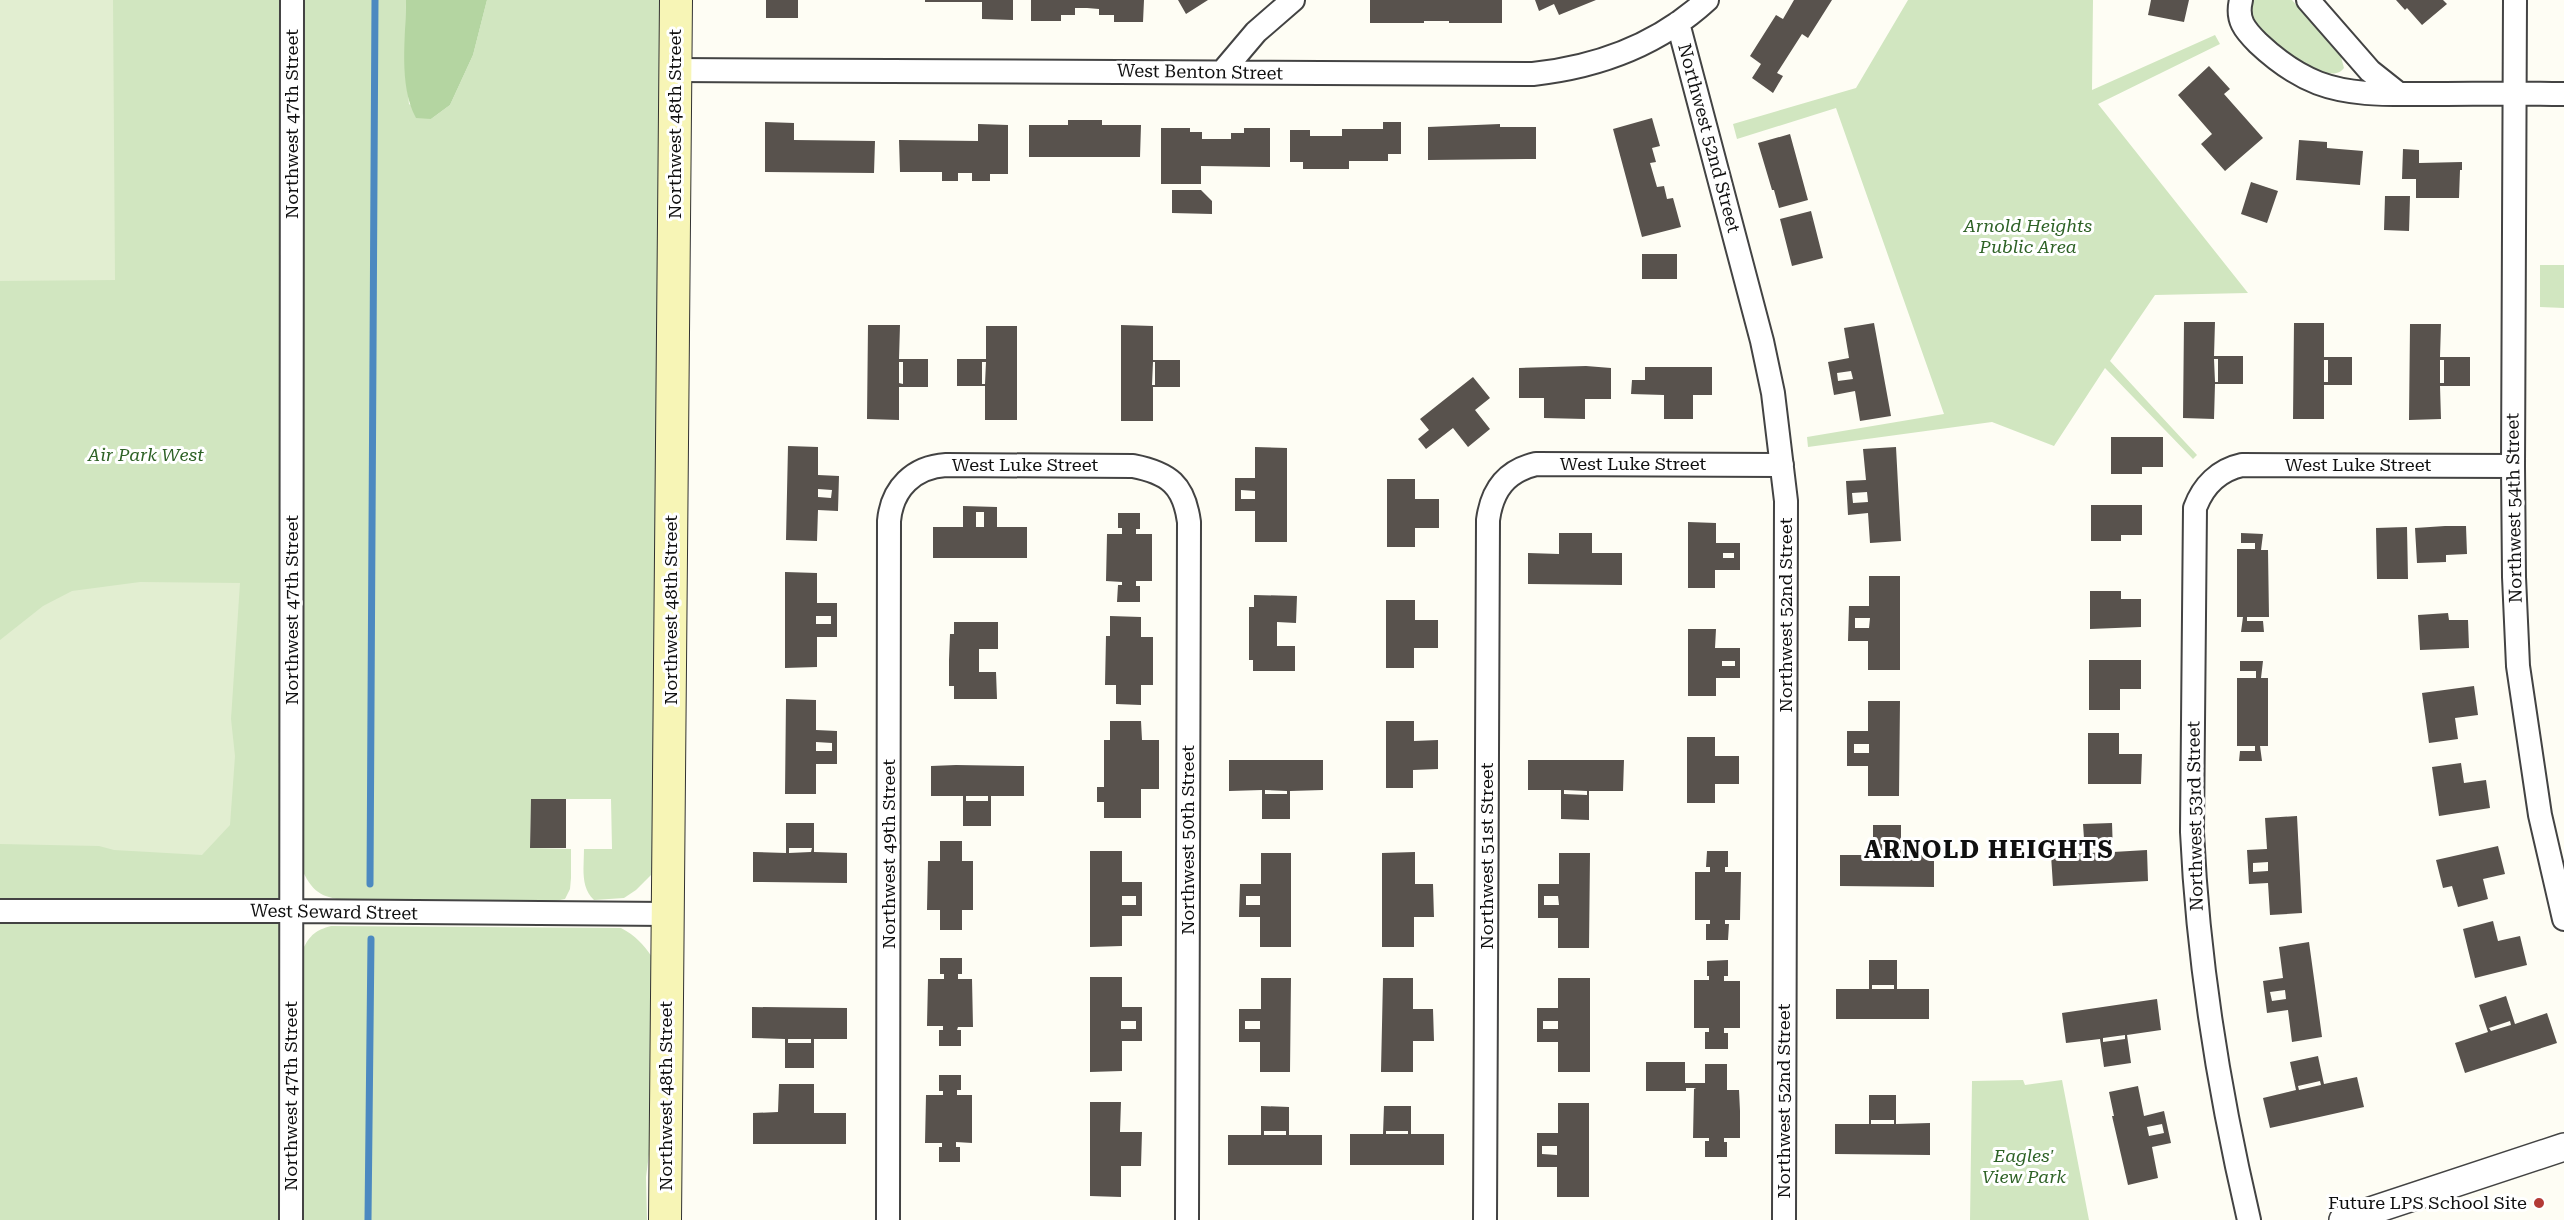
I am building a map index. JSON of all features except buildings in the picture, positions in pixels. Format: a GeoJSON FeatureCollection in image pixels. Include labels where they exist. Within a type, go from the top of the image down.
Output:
{"type":"FeatureCollection","features":[{"type":"Feature","properties":{"kind":"main road","name":"Northwest 48th Street"},"geometry":{"type":"LineString","coordinates":[[666,1220],[676,0]]}},
{"type":"Feature","properties":{"kind":"street","name":"Northwest 47th Street"},"geometry":{"type":"LineString","coordinates":[[291,1220],[292,0]]}},
{"type":"Feature","properties":{"kind":"street"},"geometry":{"type":"LineString","coordinates":[[1223,71],[1256,32],[1293,0]]}},
{"type":"Feature","properties":{"kind":"street","name":"West Benton Street"},"geometry":{"type":"LineString","coordinates":[[675,69],[1542,73],[1606,59],[1636,47],[1678,23],[1707,0]]}},
{"type":"Feature","properties":{"kind":"street"},"geometry":{"type":"LineString","coordinates":[[2241,0],[2239,14],[2241,23],[2271,55],[2294,72],[2339,89],[2398,94],[2564,94]]}},
{"type":"Feature","properties":{"kind":"street"},"geometry":{"type":"LineString","coordinates":[[2308,0],[2370,71],[2398,94]]}},
{"type":"Feature","properties":{"kind":"street"},"geometry":{"type":"LineString","coordinates":[[2515,0],[2515,94]]}},
{"type":"Feature","properties":{"kind":"street","name":"Northwest 52nd Street"},"geometry":{"type":"LineString","coordinates":[[1678,23],[1762,341],[1773,393],[1782,465],[1787,538],[1784,1220]]}},
{"type":"Feature","properties":{"kind":"street","name":"Northwest 54th Street"},"geometry":{"type":"LineString","coordinates":[[2515,94],[2512,466],[2518,666],[2541,815],[2564,919]]}},
{"type":"Feature","properties":{"kind":"street","name":"West Luke Street"},"geometry":{"type":"LineString","coordinates":[[1496,492],[1502,483],[1517,470],[1536,464],[1782,465]]}},
{"type":"Feature","properties":{"kind":"street","name":"West Luke Street"},"geometry":{"type":"LineString","coordinates":[[899,489],[919,471],[946,465],[1133,466],[1158,471]]}},
{"type":"Feature","properties":{"kind":"street","name":"West Luke Street"},"geometry":{"type":"LineString","coordinates":[[2209,483],[2221,473],[2234,467],[2251,465],[2512,466]]}},
{"type":"Feature","properties":{"kind":"street","name":"Northwest 50th Street"},"geometry":{"type":"LineString","coordinates":[[1158,471],[1172,481],[1181,492],[1187,506],[1189,522],[1187,1220]]}},
{"type":"Feature","properties":{"kind":"street","name":"Northwest 53rd Street"},"geometry":{"type":"LineString","coordinates":[[2209,483],[2199,496],[2193,522],[2192,832],[2194,872],[2198,925],[2217,1071],[2249,1220]]}},
{"type":"Feature","properties":{"kind":"street","name":"Northwest 49th Street"},"geometry":{"type":"LineString","coordinates":[[888,1220],[890,511],[899,489]]}},
{"type":"Feature","properties":{"kind":"street","name":"Northwest 51st Street"},"geometry":{"type":"LineString","coordinates":[[1485,1220],[1488,520],[1496,492]]}},
{"type":"Feature","properties":{"kind":"street","name":"West Seward Street"},"geometry":{"type":"LineString","coordinates":[[0,912],[291,910],[668,914]]}},
{"type":"Feature","properties":{"kind":"street"},"geometry":{"type":"LineString","coordinates":[[2343,1220],[2564,1147]]}},
{"type":"Feature","properties":{"kind":"green space","name":"Air Park West"},"geometry":{"type":"Polygon","coordinates":[[[0,0],[292,0],[291,1220],[0,1220],[0,0]]]}},
{"type":"Feature","properties":{"kind":"green space"},"geometry":{"type":"Polygon","coordinates":[[[0,0],[113,0],[115,280],[0,281],[0,0]]]}},
{"type":"Feature","properties":{"kind":"green space"},"geometry":{"type":"Polygon","coordinates":[[[305,0],[406,0],[405,63],[409,104],[431,119],[450,105],[473,55],[487,0],[660,0],[654,855],[651,875],[624,898],[594,900],[587,889],[584,876],[584,849],[612,849],[611,799],[531,799],[530,848],[571,849],[570,889],[565,899],[555,901],[351,901],[321,894],[311,885],[302,870],[305,0]]]}},
{"type":"Feature","properties":{"kind":"green space"},"geometry":{"type":"Polygon","coordinates":[[[406,0],[487,0],[473,55],[450,105],[431,119],[416,118],[410,105],[404,60],[406,0]]]}},
{"type":"Feature","properties":{"kind":"green space","name":"Arnold Heights Public Area"},"geometry":{"type":"Polygon","coordinates":[[[1908,0],[2093,0],[2092,90],[2215,35],[2220,44],[2098,104],[2248,293],[2155,295],[2110,361],[2197,455],[2193,459],[2105,368],[2054,446],[1992,422],[1808,447],[1807,437],[1944,414],[1836,108],[1737,139],[1733,124],[1856,88],[1908,0]]]}},
{"type":"Feature","properties":{"kind":"green space"},"geometry":{"type":"Polygon","coordinates":[[[2254,0],[2292,0],[2341,57],[2344,68],[2336,73],[2325,73],[2284,51],[2255,22],[2251,9],[2254,0]]]}},
{"type":"Feature","properties":{"kind":"green space"},"geometry":{"type":"Polygon","coordinates":[[[2540,265],[2564,265],[2564,308],[2540,307],[2540,265]]]}},
{"type":"Feature","properties":{"kind":"green space"},"geometry":{"type":"Polygon","coordinates":[[[140,582],[240,583],[231,719],[235,756],[230,825],[202,855],[114,850],[99,846],[0,844],[0,640],[43,606],[72,591],[140,582]]]}},
{"type":"Feature","properties":{"kind":"green space"},"geometry":{"type":"Polygon","coordinates":[[[331,926],[621,928],[639,941],[652,957],[652,1131],[646,1177],[647,1220],[300,1220],[303,949],[314,934],[331,926]]]}},
{"type":"Feature","properties":{"kind":"green space","name":"Eagles' View Park"},"geometry":{"type":"Polygon","coordinates":[[[2023,1080],[2025,1085],[2062,1080],[2089,1220],[1970,1220],[1972,1081],[2023,1080]]]}},
{"type":"Feature","properties":{"kind":"waterway"},"geometry":{"type":"LineString","coordinates":[[370,884],[375,0]]}},
{"type":"Feature","properties":{"kind":"waterway"},"geometry":{"type":"LineString","coordinates":[[368,1220],[371,939]]}},
{"type":"Feature","properties":{"kind":"place","name":"Future LPS School Site"},"geometry":{"type":"Point","coordinates":[2539,1203]}},
{"type":"Feature","properties":{"kind":"district","name":"ARNOLD HEIGHTS"},"geometry":{"type":"Point","coordinates":[1989,850]}}]}
